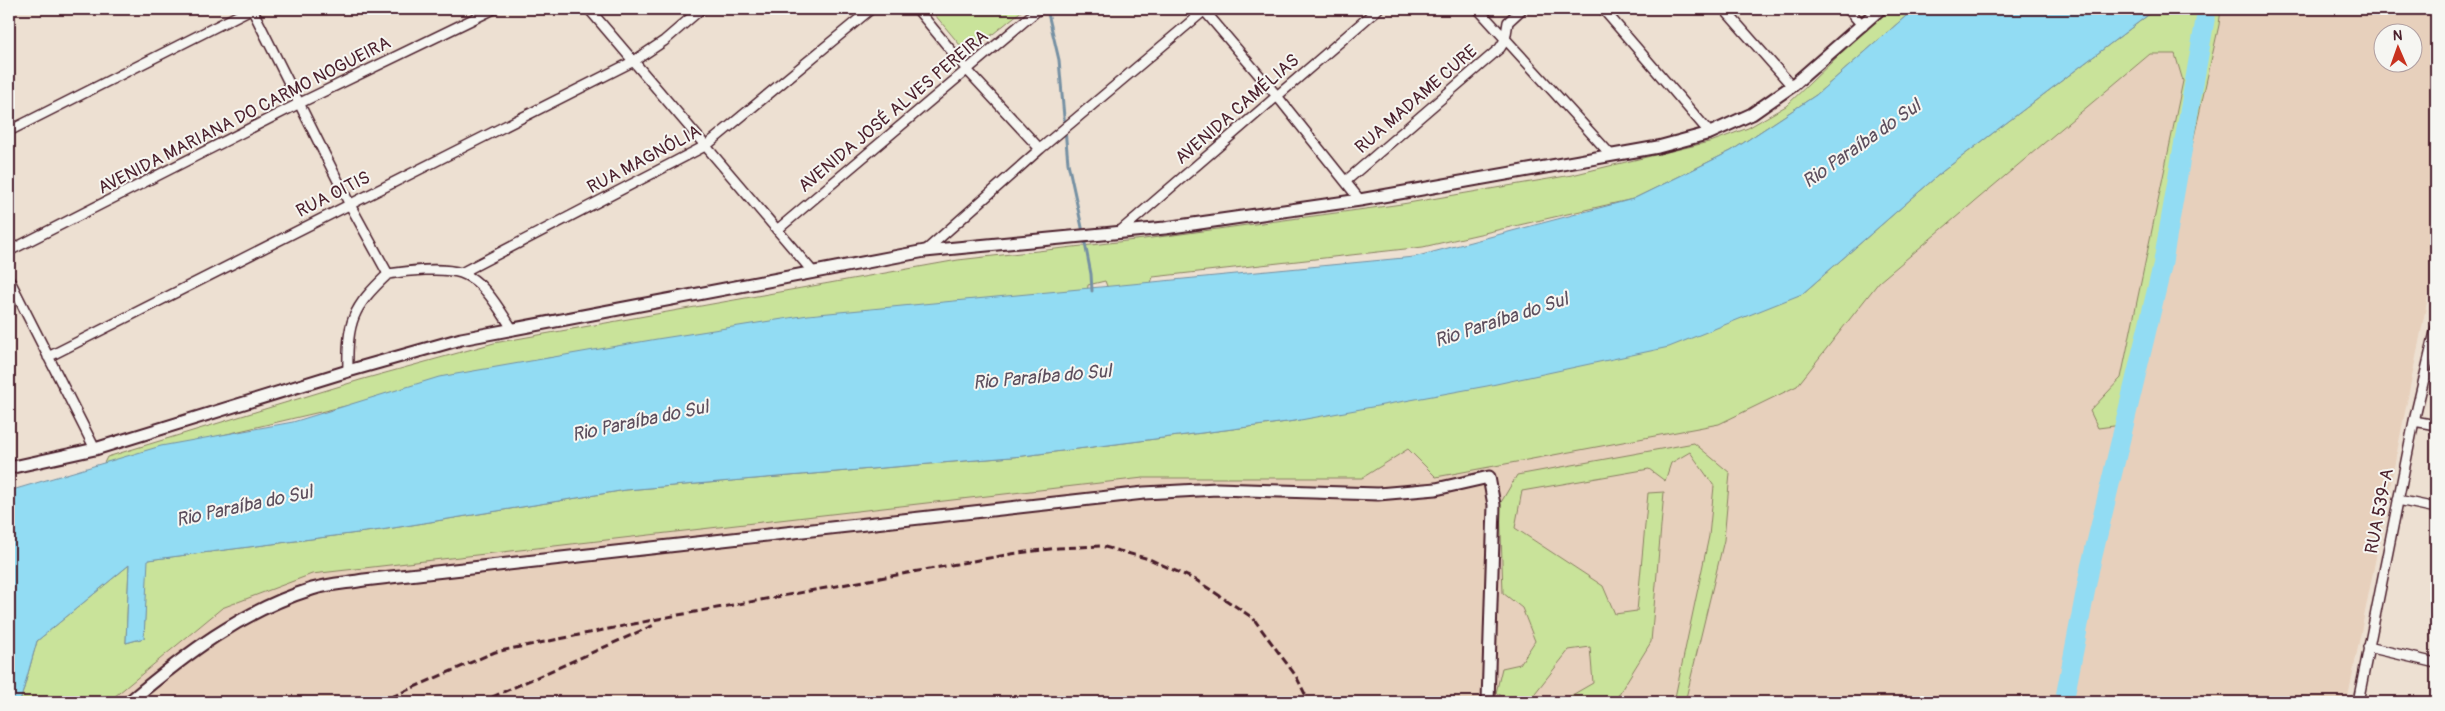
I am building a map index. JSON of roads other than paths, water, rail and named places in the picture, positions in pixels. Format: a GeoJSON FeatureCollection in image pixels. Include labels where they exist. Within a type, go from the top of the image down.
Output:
{"type":"FeatureCollection","features":[{"type":"Feature","properties":{"kind":"main road"},"geometry":{"type":"LineString","coordinates":[[9,468],[95,448],[348,371],[461,339],[925,251],[1118,233],[1360,200],[1658,147],[1710,133],[1752,114],[1792,86],[1863,26],[1880,9]]}},
{"type":"Feature","properties":{"kind":"main road"},"geometry":{"type":"LineString","coordinates":[[129,702],[216,634],[270,604],[314,588],[364,580],[1144,493],[1217,489],[1378,494],[1436,489],[1489,477],[1494,505],[1488,702]]}},
{"type":"Feature","properties":{"kind":"street"},"geometry":{"type":"LineString","coordinates":[[9,131],[252,9],[349,203],[388,274]]}},
{"type":"Feature","properties":{"kind":"street","name":"AVENIDA MARIANA DO CARMO NOGUEIRA"},"geometry":{"type":"LineString","coordinates":[[9,252],[300,103],[494,9]]}},
{"type":"Feature","properties":{"kind":"street"},"geometry":{"type":"LineString","coordinates":[[589,9],[707,145],[813,272]]}},
{"type":"Feature","properties":{"kind":"street","name":"RUA OITIS"},"geometry":{"type":"LineString","coordinates":[[48,357],[349,203],[634,61],[664,41],[701,9]]}},
{"type":"Feature","properties":{"kind":"street","name":"RUA MAGNÓLIA"},"geometry":{"type":"LineString","coordinates":[[462,273],[707,145],[871,9]]}},
{"type":"Feature","properties":{"kind":"street"},"geometry":{"type":"LineString","coordinates":[[917,9],[968,70],[1040,149]]}},
{"type":"Feature","properties":{"kind":"street","name":"AVENIDA JOSÉ ALVES PEREIRA"},"geometry":{"type":"LineString","coordinates":[[777,230],[1039,9]]}},
{"type":"Feature","properties":{"kind":"street"},"geometry":{"type":"LineString","coordinates":[[925,251],[1040,149],[1204,9],[1347,180],[1360,200]]}},
{"type":"Feature","properties":{"kind":"street","name":"AVENIDA CAMÉLIAS"},"geometry":{"type":"LineString","coordinates":[[1118,233],[1378,9]]}},
{"type":"Feature","properties":{"kind":"street"},"geometry":{"type":"LineString","coordinates":[[1478,9],[1611,155]]}},
{"type":"Feature","properties":{"kind":"street"},"geometry":{"type":"LineString","coordinates":[[1505,40],[1508,22],[1522,9]]}},
{"type":"Feature","properties":{"kind":"street"},"geometry":{"type":"LineString","coordinates":[[1602,9],[1710,133]]}},
{"type":"Feature","properties":{"kind":"street"},"geometry":{"type":"LineString","coordinates":[[1724,9],[1792,86]]}},
{"type":"Feature","properties":{"kind":"street"},"geometry":{"type":"LineString","coordinates":[[1848,9],[1863,26]]}},
{"type":"Feature","properties":{"kind":"street","name":"RUA MADAME CURE"},"geometry":{"type":"LineString","coordinates":[[1347,180],[1500,48],[1505,40]]}},
{"type":"Feature","properties":{"kind":"street"},"geometry":{"type":"LineString","coordinates":[[348,371],[347,344],[354,313],[366,295],[388,274],[428,270],[462,273],[477,283],[490,296],[513,330]]}},
{"type":"Feature","properties":{"kind":"street"},"geometry":{"type":"LineString","coordinates":[[9,278],[95,448]]}},
{"type":"Feature","properties":{"kind":"street","name":"RUA 539-A"},"geometry":{"type":"LineString","coordinates":[[2358,702],[2414,421],[2436,328]]}},
{"type":"Feature","properties":{"kind":"street"},"geometry":{"type":"LineString","coordinates":[[2425,375],[2436,377]]}},
{"type":"Feature","properties":{"kind":"street"},"geometry":{"type":"LineString","coordinates":[[2414,421],[2436,425]]}},
{"type":"Feature","properties":{"kind":"street"},"geometry":{"type":"LineString","coordinates":[[2398,500],[2436,508]]}},
{"type":"Feature","properties":{"kind":"street"},"geometry":{"type":"LineString","coordinates":[[2368,647],[2436,663]]}},
{"type":"Feature","properties":{"kind":"water","name":"Rio Paraíba do Sul"},"geometry":{"type":"Polygon","coordinates":[[[1914,9],[2156,9],[1943,171],[1802,294],[1669,347],[1487,386],[1295,421],[1023,456],[626,490],[381,530],[148,560],[144,638],[126,643],[129,565],[37,641],[20,702],[9,702],[9,491],[161,446],[293,422],[439,377],[657,339],[808,315],[1414,257],[1633,199],[1731,151],[1816,95],[1914,9]]]}},
{"type":"Feature","properties":{"kind":"waterway"},"geometry":{"type":"LineString","coordinates":[[1047,9],[1059,60],[1068,163],[1083,232]]}},
{"type":"Feature","properties":{"kind":"waterway"},"geometry":{"type":"LineString","coordinates":[[2064,702],[2090,568],[2162,267],[2207,9]]}},
{"type":"Feature","properties":{"kind":"waterway"},"geometry":{"type":"LineString","coordinates":[[1084,238],[1091,274],[1092,291]]}},
{"type":"Feature","properties":{"kind":"railway"},"geometry":{"type":"LineString","coordinates":[[380,702],[495,652],[673,616],[1011,554],[1058,548],[1101,546],[1149,559],[1196,580],[1253,618],[1296,676],[1309,702]]}},
{"type":"Feature","properties":{"kind":"railway"},"geometry":{"type":"LineString","coordinates":[[481,702],[654,625]]}}]}
